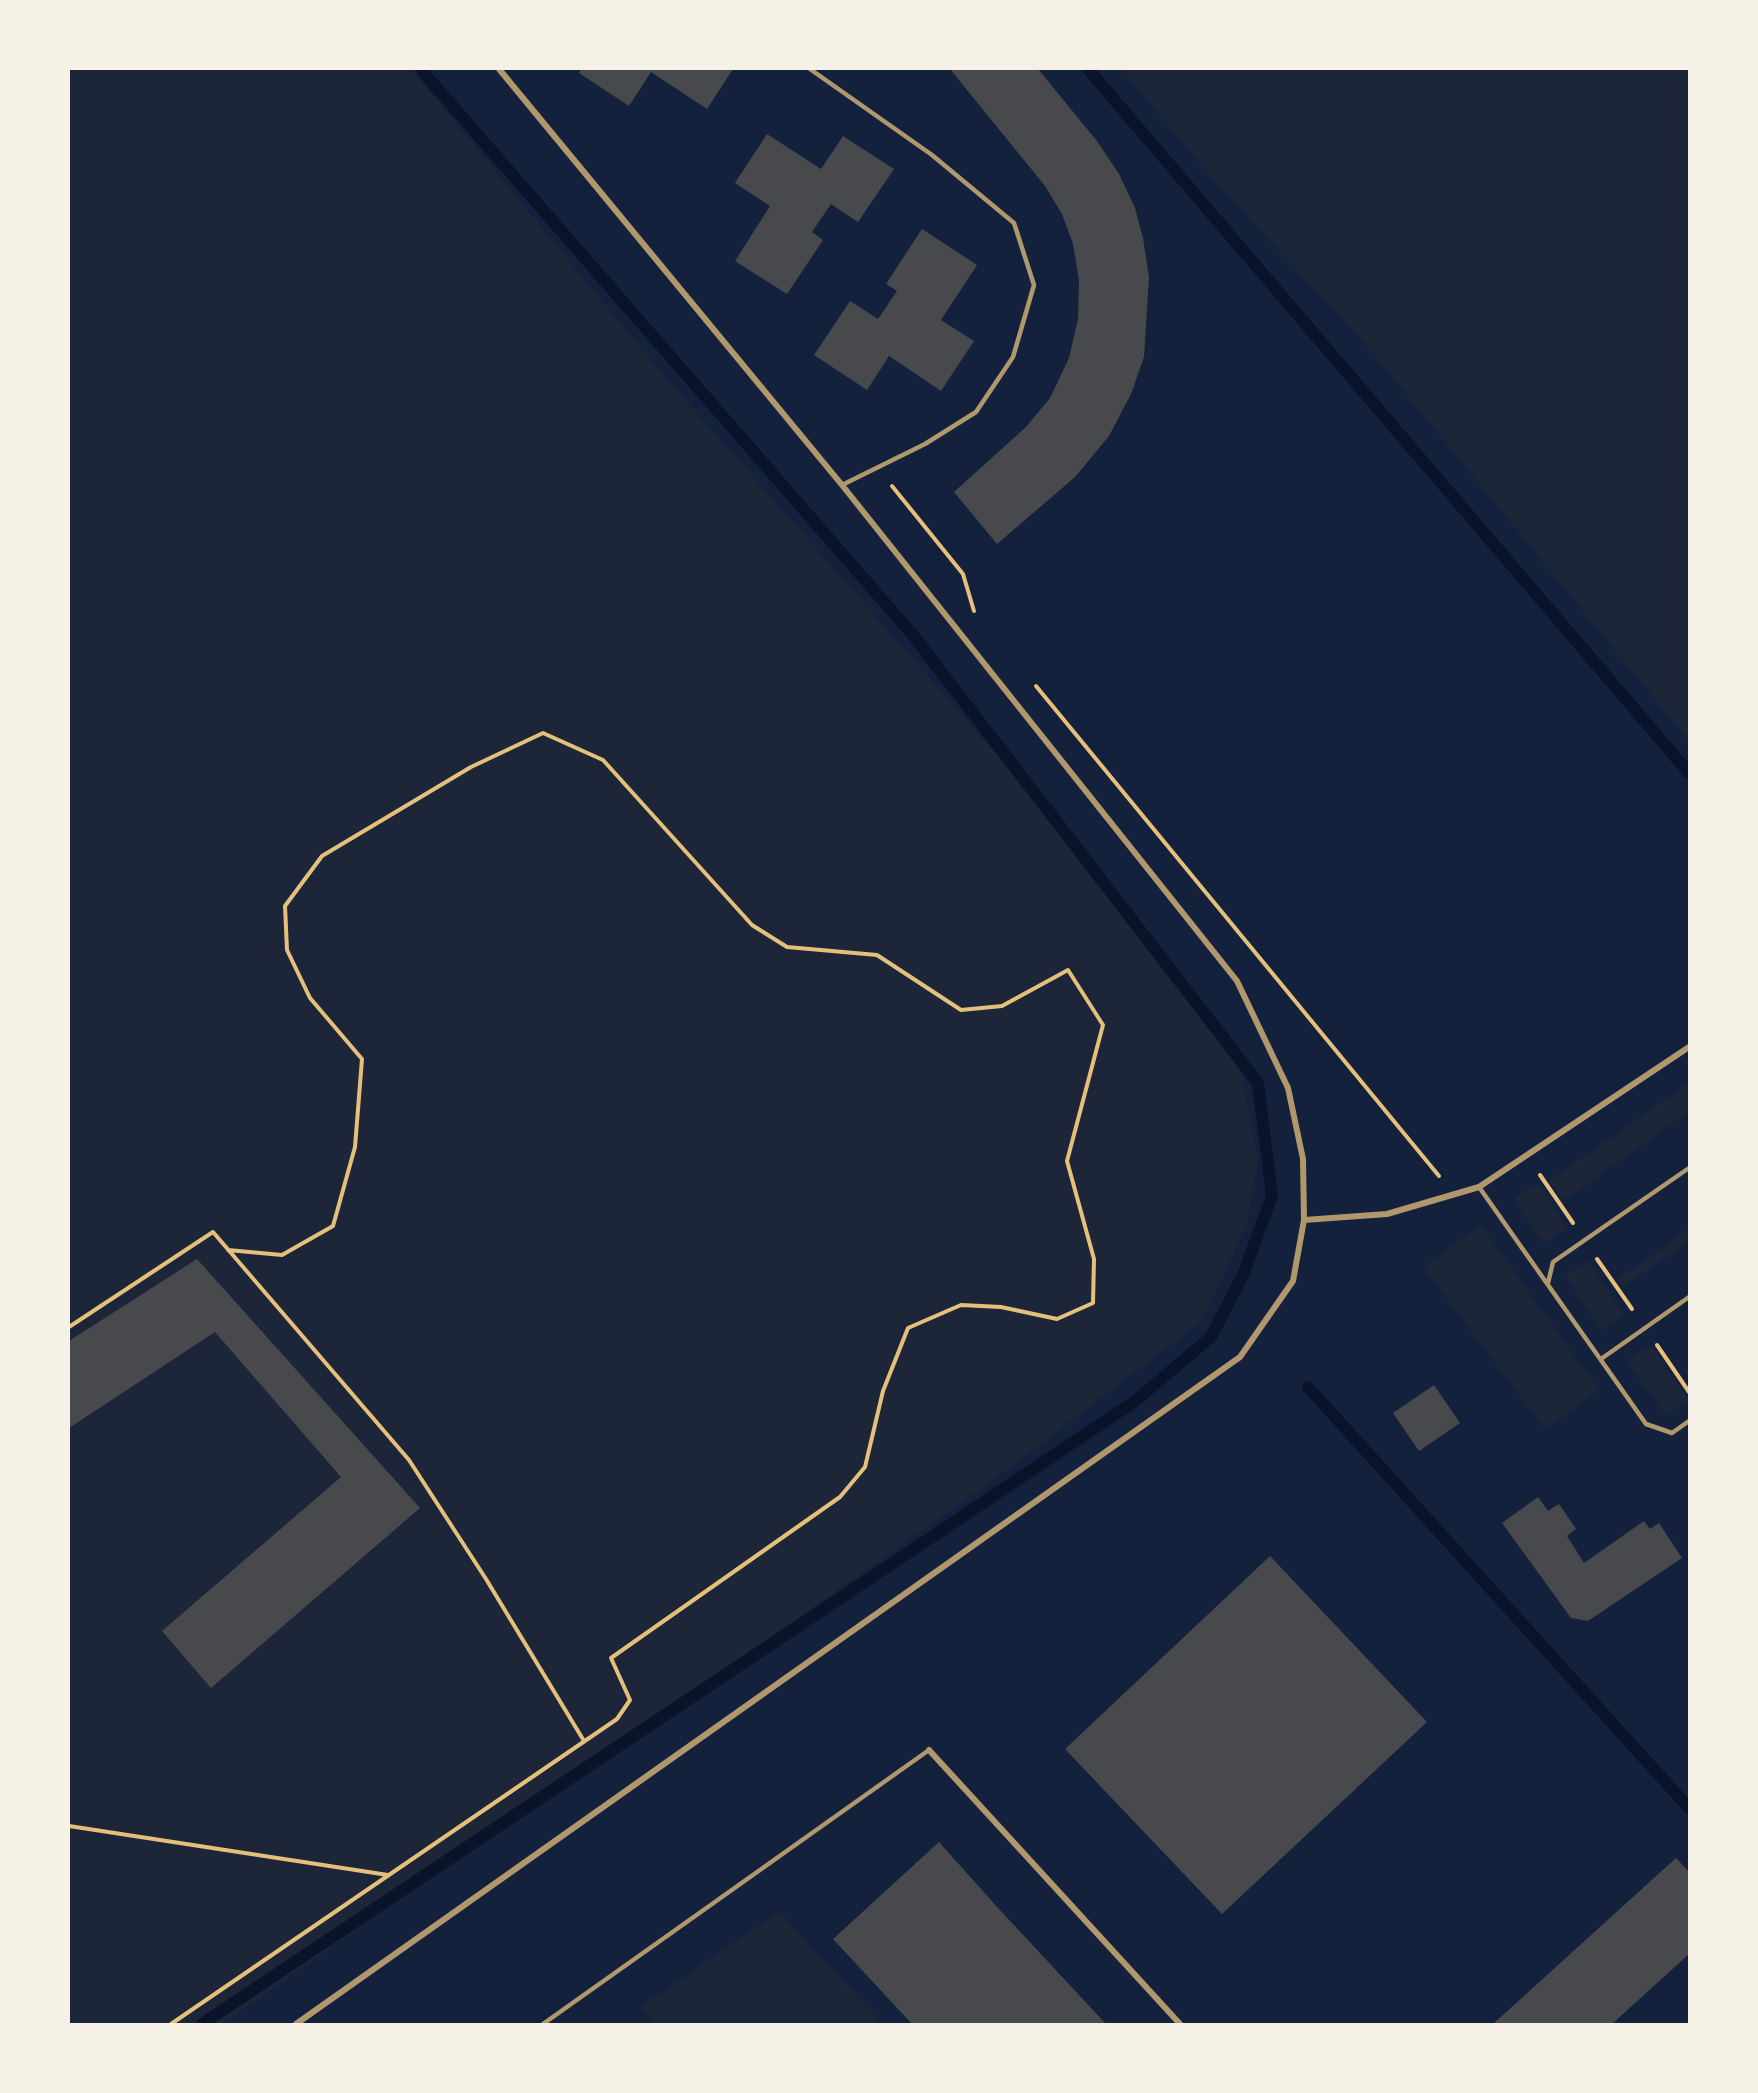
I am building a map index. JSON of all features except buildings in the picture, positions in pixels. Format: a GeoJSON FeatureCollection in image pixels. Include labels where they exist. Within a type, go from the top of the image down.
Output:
{"type":"FeatureCollection","features":[{"type":"Feature","properties":{"kind":"street"},"geometry":{"type":"LineString","coordinates":[[296,2024],[1240,1357],[1293,1281],[1304,1220],[1303,1159],[1288,1088],[1238,981],[842,485],[499,69]]}},
{"type":"Feature","properties":{"kind":"street"},"geometry":{"type":"LineString","coordinates":[[1304,1220],[1387,1214],[1479,1186],[1689,1047]]}},
{"type":"Feature","properties":{"kind":"street"},"geometry":{"type":"LineString","coordinates":[[929,1750],[1180,2024]]}},
{"type":"Feature","properties":{"kind":"lane"},"geometry":{"type":"LineString","coordinates":[[810,69],[932,155],[1014,223],[1034,285],[1013,357],[976,412],[925,444],[842,485]]}},
{"type":"Feature","properties":{"kind":"lane"},"geometry":{"type":"LineString","coordinates":[[1548,1283],[1553,1262],[1689,1168]]}},
{"type":"Feature","properties":{"kind":"lane"},"geometry":{"type":"LineString","coordinates":[[1479,1186],[1646,1424],[1672,1433],[1689,1421]]}},
{"type":"Feature","properties":{"kind":"lane"},"geometry":{"type":"LineString","coordinates":[[1601,1359],[1689,1297]]}},
{"type":"Feature","properties":{"kind":"lane"},"geometry":{"type":"LineString","coordinates":[[543,2024],[929,1750]]}},
{"type":"Feature","properties":{"kind":"path"},"geometry":{"type":"LineString","coordinates":[[878,468],[963,574],[974,611]]}},
{"type":"Feature","properties":{"kind":"path"},"geometry":{"type":"LineString","coordinates":[[1034,684],[1443,1180]]}},
{"type":"Feature","properties":{"kind":"path"},"geometry":{"type":"LineString","coordinates":[[171,2024],[617,1719],[630,1700],[610,1658],[840,1497],[865,1467],[883,1390],[908,1328],[961,1305],[1001,1307],[1057,1319],[1093,1303],[1094,1259],[1067,1161],[1103,1025],[1068,970],[1002,1006],[961,1010],[877,955],[787,947],[752,925],[603,760],[543,733],[471,767],[322,856],[285,906],[287,950],[310,998],[362,1059],[355,1147],[333,1226],[282,1255],[228,1250]]}},
{"type":"Feature","properties":{"kind":"path"},"geometry":{"type":"LineString","coordinates":[[1526,1155],[1689,1392]]}},
{"type":"Feature","properties":{"kind":"path"},"geometry":{"type":"LineString","coordinates":[[69,1328],[213,1232],[409,1460],[486,1580],[584,1741]]}},
{"type":"Feature","properties":{"kind":"path"},"geometry":{"type":"LineString","coordinates":[[69,1826],[388,1875]]}},
{"type":"Feature","properties":{"kind":"shaded area"},"geometry":{"type":"Polygon","coordinates":[[[69,69],[411,69],[655,365],[1140,918],[1239,1063],[1258,1158],[1246,1227],[1202,1321],[995,1479],[222,2024],[69,2024],[69,69]]]}},
{"type":"Feature","properties":{"kind":"shaded area"},"geometry":{"type":"Polygon","coordinates":[[[1121,69],[1689,69],[1689,741],[1367,346],[1211,177],[1121,69]]]}},
{"type":"Feature","properties":{"kind":"shaded area"},"geometry":{"type":"Polygon","coordinates":[[[1689,1083],[1689,1112],[1563,1201],[1549,1181],[1689,1083]]]}},
{"type":"Feature","properties":{"kind":"shaded area"},"geometry":{"type":"Polygon","coordinates":[[[1535,1185],[1540,1186],[1567,1228],[1542,1242],[1515,1201],[1516,1197],[1535,1185]]]}},
{"type":"Feature","properties":{"kind":"shaded area"},"geometry":{"type":"Polygon","coordinates":[[[1481,1225],[1599,1390],[1545,1429],[1423,1267],[1481,1225]]]}},
{"type":"Feature","properties":{"kind":"shaded area"},"geometry":{"type":"Polygon","coordinates":[[[1689,1229],[1689,1241],[1622,1288],[1616,1280],[1689,1229]]]}},
{"type":"Feature","properties":{"kind":"shaded area"},"geometry":{"type":"Polygon","coordinates":[[[1587,1261],[1625,1315],[1602,1330],[1566,1278],[1568,1274],[1587,1261]]]}},
{"type":"Feature","properties":{"kind":"shaded area"},"geometry":{"type":"Polygon","coordinates":[[[1649,1347],[1653,1348],[1688,1400],[1665,1415],[1628,1363],[1630,1359],[1649,1347]]]}},
{"type":"Feature","properties":{"kind":"shaded area"},"geometry":{"type":"Polygon","coordinates":[[[779,1912],[883,2024],[653,2024],[640,2007],[779,1912]]]}},
{"type":"Feature","properties":{"kind":"waterway"},"geometry":{"type":"LineString","coordinates":[[1088,69],[1689,773]]}},
{"type":"Feature","properties":{"kind":"waterway"},"geometry":{"type":"LineString","coordinates":[[202,2024],[1134,1402],[1211,1337],[1243,1275],[1272,1196],[1258,1083],[912,634],[423,72]]}},
{"type":"Feature","properties":{"kind":"waterway"},"geometry":{"type":"LineString","coordinates":[[1308,1387],[1689,1808]]}}]}
